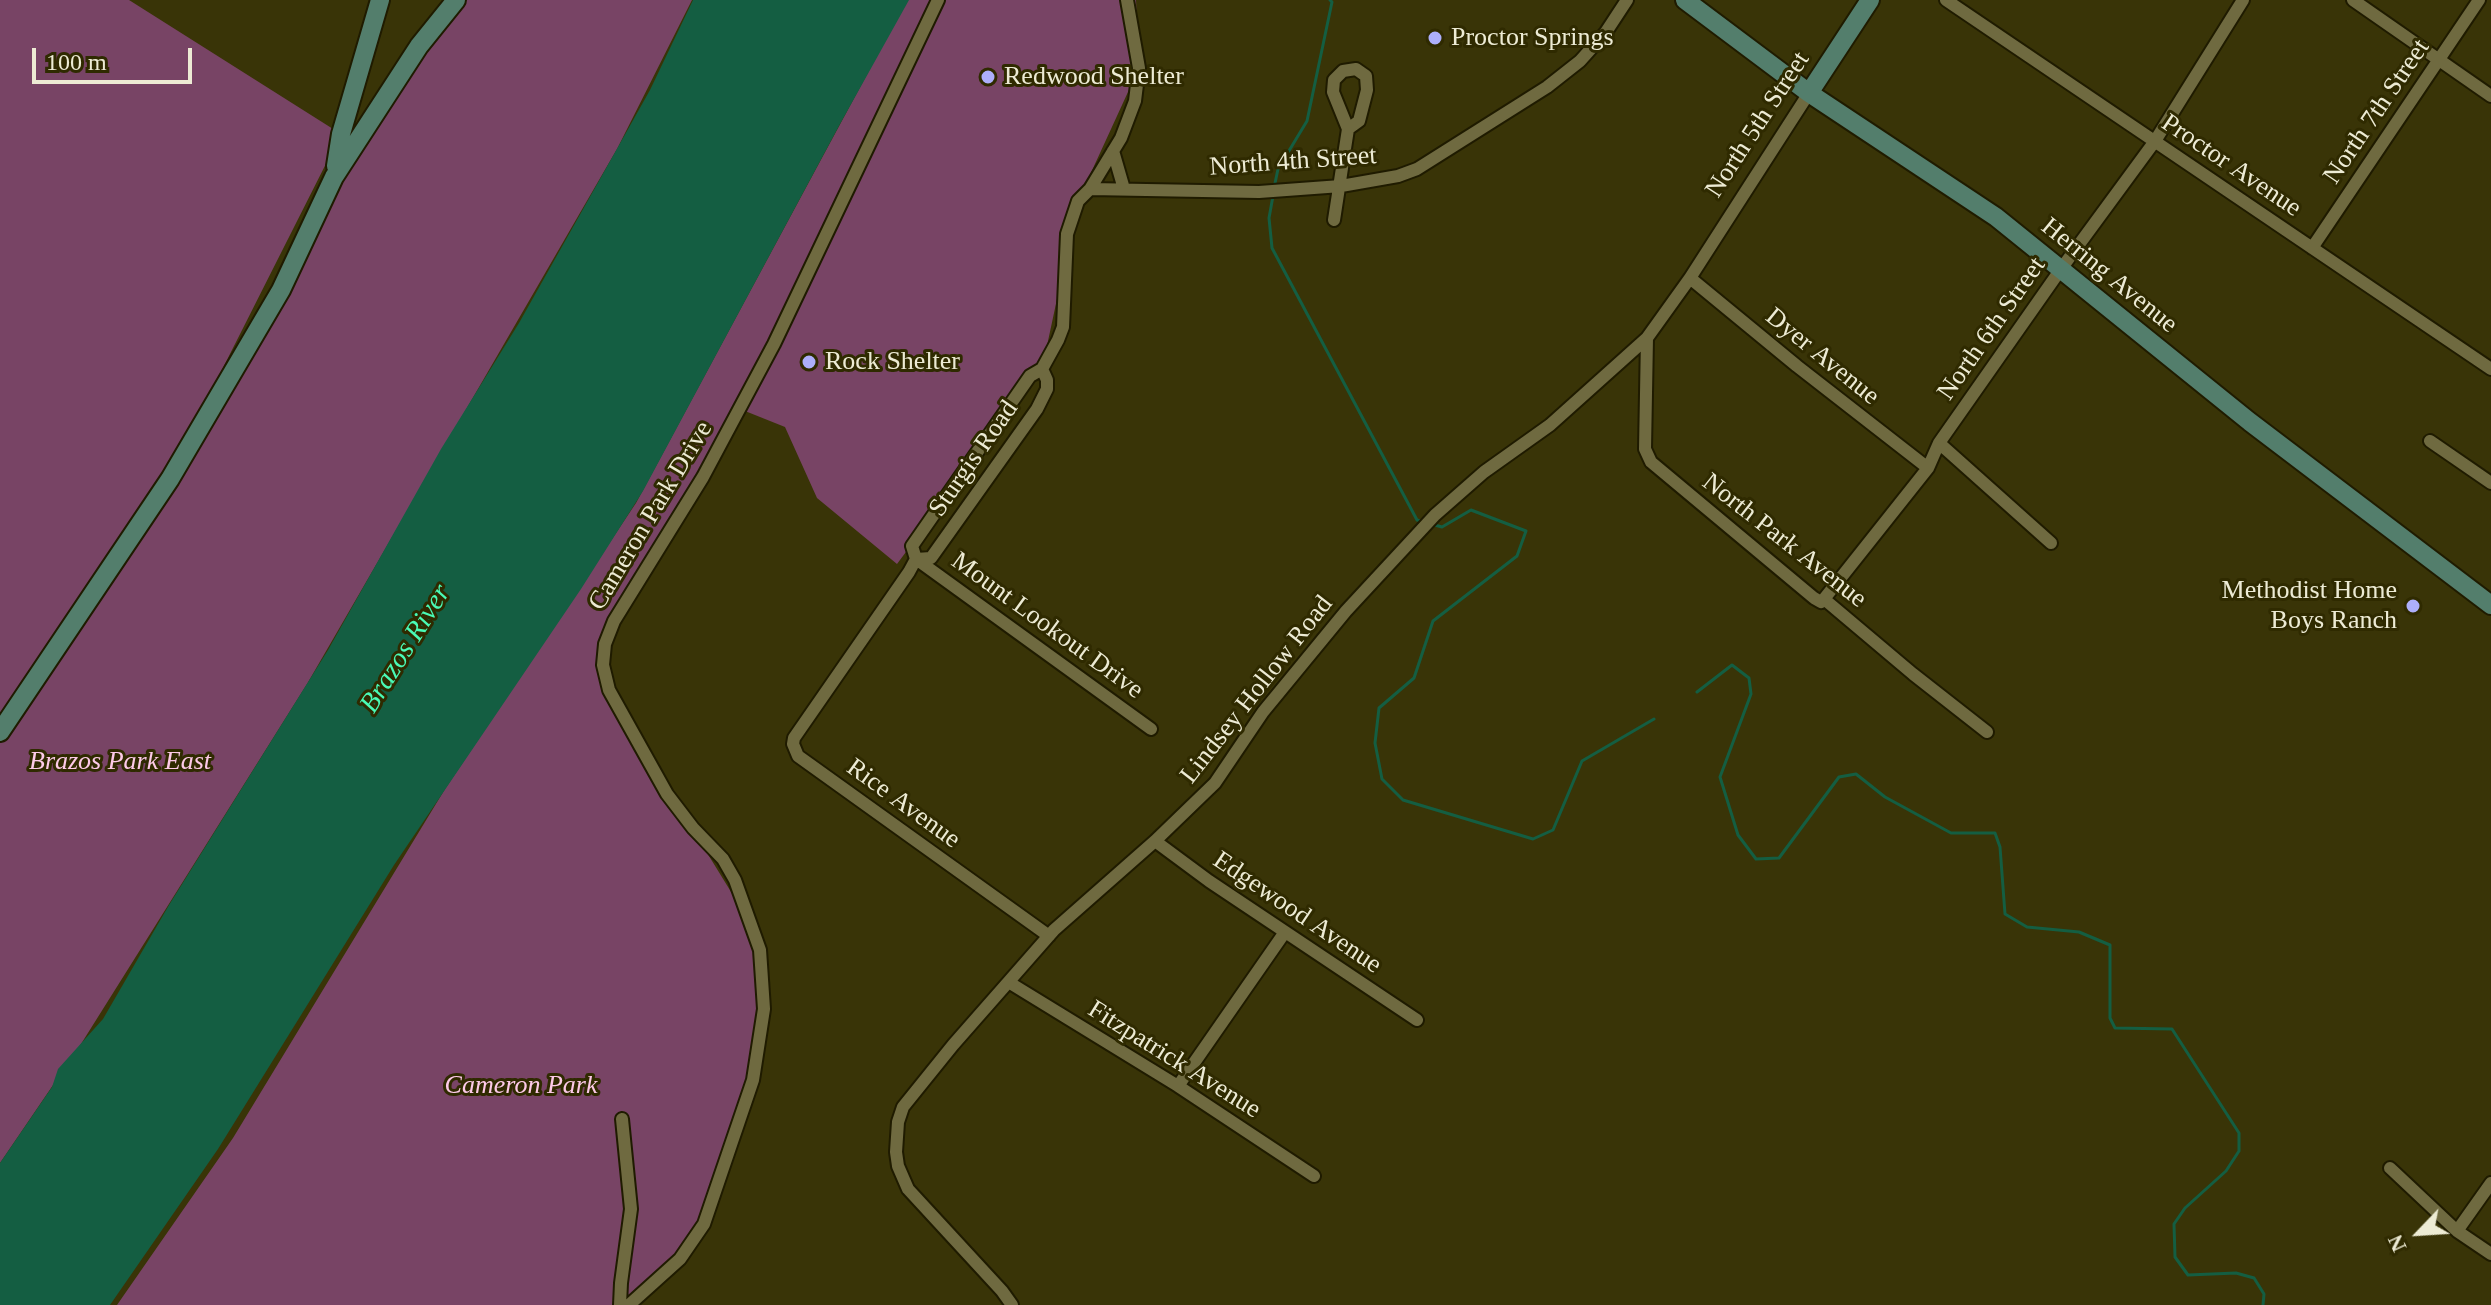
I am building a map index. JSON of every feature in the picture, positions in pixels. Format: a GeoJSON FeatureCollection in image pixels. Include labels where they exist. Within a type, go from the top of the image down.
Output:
{"type":"FeatureCollection","features":[{"type":"Feature","properties":{"kind":"main road"},"geometry":{"type":"LineString","coordinates":[[334,177],[341,134],[380,0]]}},
{"type":"Feature","properties":{"kind":"main road"},"geometry":{"type":"LineString","coordinates":[[0,732],[170,479],[281,290],[334,177],[411,58],[456,0]]}},
{"type":"Feature","properties":{"kind":"main road","name":"Herring Avenue"},"geometry":{"type":"LineString","coordinates":[[1685,0],[1809,93],[1996,217],[2250,422],[2490,603]]}},
{"type":"Feature","properties":{"kind":"main road","name":"North 5th Street"},"geometry":{"type":"LineString","coordinates":[[1809,93],[1870,0]]}},
{"type":"Feature","properties":{"kind":"street","name":"Cameron Park Drive"},"geometry":{"type":"LineString","coordinates":[[629,1305],[680,1259],[704,1224],[753,1080],[764,1009],[760,950],[735,880],[723,859],[680,811],[654,772],[609,690],[603,665],[605,644],[614,621],[703,477],[774,344],[938,0]]}},
{"type":"Feature","properties":{"kind":"street","name":"North 4th Street"},"geometry":{"type":"LineString","coordinates":[[1090,189],[1259,192],[1341,186],[1398,176],[1417,169],[1547,87],[1580,61],[1606,32],[1627,0]]}},
{"type":"Feature","properties":{"kind":"street","name":"Proctor Avenue"},"geometry":{"type":"LineString","coordinates":[[1946,0],[2491,369]]}},
{"type":"Feature","properties":{"kind":"street","name":"North 6th Street"},"geometry":{"type":"LineString","coordinates":[[1824,599],[1928,468],[1939,443],[2155,141],[2243,0]]}},
{"type":"Feature","properties":{"kind":"street"},"geometry":{"type":"LineString","coordinates":[[2353,0],[2491,96]]}},
{"type":"Feature","properties":{"kind":"street","name":"North 7th Street"},"geometry":{"type":"LineString","coordinates":[[2312,248],[2479,0]]}},
{"type":"Feature","properties":{"kind":"street","name":"Sturgis Road"},"geometry":{"type":"LineString","coordinates":[[916,559],[912,546],[1030,376],[1042,369],[1063,327],[1067,234],[1078,201],[1090,189],[1113,151],[1135,101],[1139,68],[1126,1]]}},
{"type":"Feature","properties":{"kind":"street","name":"North 5th Street"},"geometry":{"type":"LineString","coordinates":[[1690,278],[1809,93]]}},
{"type":"Feature","properties":{"kind":"street"},"geometry":{"type":"LineString","coordinates":[[1334,220],[1348,129]]}},
{"type":"Feature","properties":{"kind":"street"},"geometry":{"type":"LineString","coordinates":[[1113,151],[1124,189]]}},
{"type":"Feature","properties":{"kind":"street","name":"Lindsey Hollow Road"},"geometry":{"type":"LineString","coordinates":[[1012,1305],[915,1200],[898,1166],[896,1138],[903,1107],[1049,936],[1215,783],[1263,712],[1346,611],[1435,515],[1484,472],[1550,425],[1647,338],[1690,278]]}},
{"type":"Feature","properties":{"kind":"street","name":"Dyer Avenue"},"geometry":{"type":"LineString","coordinates":[[1690,278],[1928,468]]}},
{"type":"Feature","properties":{"kind":"street","name":"North Park Avenue"},"geometry":{"type":"LineString","coordinates":[[1647,338],[1645,449],[1648,457],[1814,598],[1821,602],[1824,599],[1987,732]]}},
{"type":"Feature","properties":{"kind":"street","name":"Sturgis Road"},"geometry":{"type":"LineString","coordinates":[[916,559],[931,558],[1037,409],[1047,389],[1042,369]]}},
{"type":"Feature","properties":{"kind":"street"},"geometry":{"type":"LineString","coordinates":[[2430,441],[2491,483]]}},
{"type":"Feature","properties":{"kind":"street"},"geometry":{"type":"LineString","coordinates":[[1939,443],[2051,543]]}},
{"type":"Feature","properties":{"kind":"street","name":"Sturgis Road"},"geometry":{"type":"LineString","coordinates":[[831,686],[916,559]]}},
{"type":"Feature","properties":{"kind":"street","name":"Mount Lookout Drive"},"geometry":{"type":"LineString","coordinates":[[916,559],[1151,729]]}},
{"type":"Feature","properties":{"kind":"street","name":"Rice Avenue"},"geometry":{"type":"LineString","coordinates":[[831,686],[794,738],[798,756],[1049,936]]}},
{"type":"Feature","properties":{"kind":"street","name":"Edgewood Avenue"},"geometry":{"type":"LineString","coordinates":[[1155,841],[1417,1020]]}},
{"type":"Feature","properties":{"kind":"street"},"geometry":{"type":"LineString","coordinates":[[1178,1086],[1285,932]]}},
{"type":"Feature","properties":{"kind":"street","name":"Fitzpatrick Avenue"},"geometry":{"type":"LineString","coordinates":[[1010,983],[1178,1086],[1314,1176]]}},
{"type":"Feature","properties":{"kind":"street"},"geometry":{"type":"LineString","coordinates":[[620,1305],[631,1209],[622,1119]]}},
{"type":"Feature","properties":{"kind":"street"},"geometry":{"type":"LineString","coordinates":[[2390,1168],[2457,1231],[2491,1254]]}},
{"type":"Feature","properties":{"kind":"street"},"geometry":{"type":"LineString","coordinates":[[2457,1231],[2491,1183]]}},
{"type":"Feature","properties":{"kind":"green space","name":"Brazos Park East"},"geometry":{"type":"Polygon","coordinates":[[[0,0],[129,0],[341,134],[182,449],[334,177],[456,0],[692,0],[617,149],[307,684],[81,1044],[0,1163],[0,0]]]}},
{"type":"Feature","properties":{"kind":"green space","name":"Cameron Park"},"geometry":{"type":"Polygon","coordinates":[[[907,0],[1136,0],[1139,68],[1078,201],[1042,369],[897,564],[817,498],[785,427],[740,409],[603,653],[634,734],[752,926],[762,1026],[729,1153],[691,1246],[629,1305],[117,1305],[233,1138],[445,789],[636,503],[907,0]]]}},
{"type":"Feature","properties":{"kind":"water","name":"Brazos River"},"geometry":{"type":"Polygon","coordinates":[[[693,0],[909,0],[643,491],[581,589],[394,865],[218,1149],[110,1305],[0,1305],[0,1163],[52,1087],[58,1069],[103,1019],[169,905],[328,650],[441,449],[519,323],[650,90],[693,0]]]}},
{"type":"Feature","properties":{"kind":"waterway"},"geometry":{"type":"LineString","coordinates":[[1274,188],[1278,169],[1307,121],[1330,0]]}},
{"type":"Feature","properties":{"kind":"waterway"},"geometry":{"type":"LineString","coordinates":[[1273,196],[1269,218],[1272,248],[1417,520],[1424,522]]}},
{"type":"Feature","properties":{"kind":"waterway"},"geometry":{"type":"LineString","coordinates":[[1431,524],[1442,527],[1471,510],[1526,531],[1517,556],[1433,621],[1414,678],[1379,708],[1375,743],[1382,779],[1403,800],[1533,839],[1553,830],[1582,761],[1654,719]]}},
{"type":"Feature","properties":{"kind":"waterway"},"geometry":{"type":"LineString","coordinates":[[1697,692],[1732,665],[1749,678],[1751,694],[1720,777],[1738,835],[1756,859],[1779,858],[1839,777],[1856,774],[1885,797],[1951,833],[1995,833],[2000,847],[2005,914],[2027,927],[2079,932],[2110,945],[2110,1018],[2115,1028],[2172,1029],[2239,1133],[2239,1151],[2226,1171],[2185,1208],[2174,1224],[2175,1257],[2188,1275],[2236,1273],[2254,1278],[2264,1294],[2263,1305]]}},
{"type":"Feature","properties":{"kind":"place","name":"Proctor Springs"},"geometry":{"type":"Point","coordinates":[1435,38]}},
{"type":"Feature","properties":{"kind":"place","name":"Redwood Shelter"},"geometry":{"type":"Point","coordinates":[988,77]}},
{"type":"Feature","properties":{"kind":"place","name":"Rock Shelter"},"geometry":{"type":"Point","coordinates":[809,362]}},
{"type":"Feature","properties":{"kind":"place","name":"Methodist Home Boys Ranch"},"geometry":{"type":"Point","coordinates":[2413,606]}}]}
